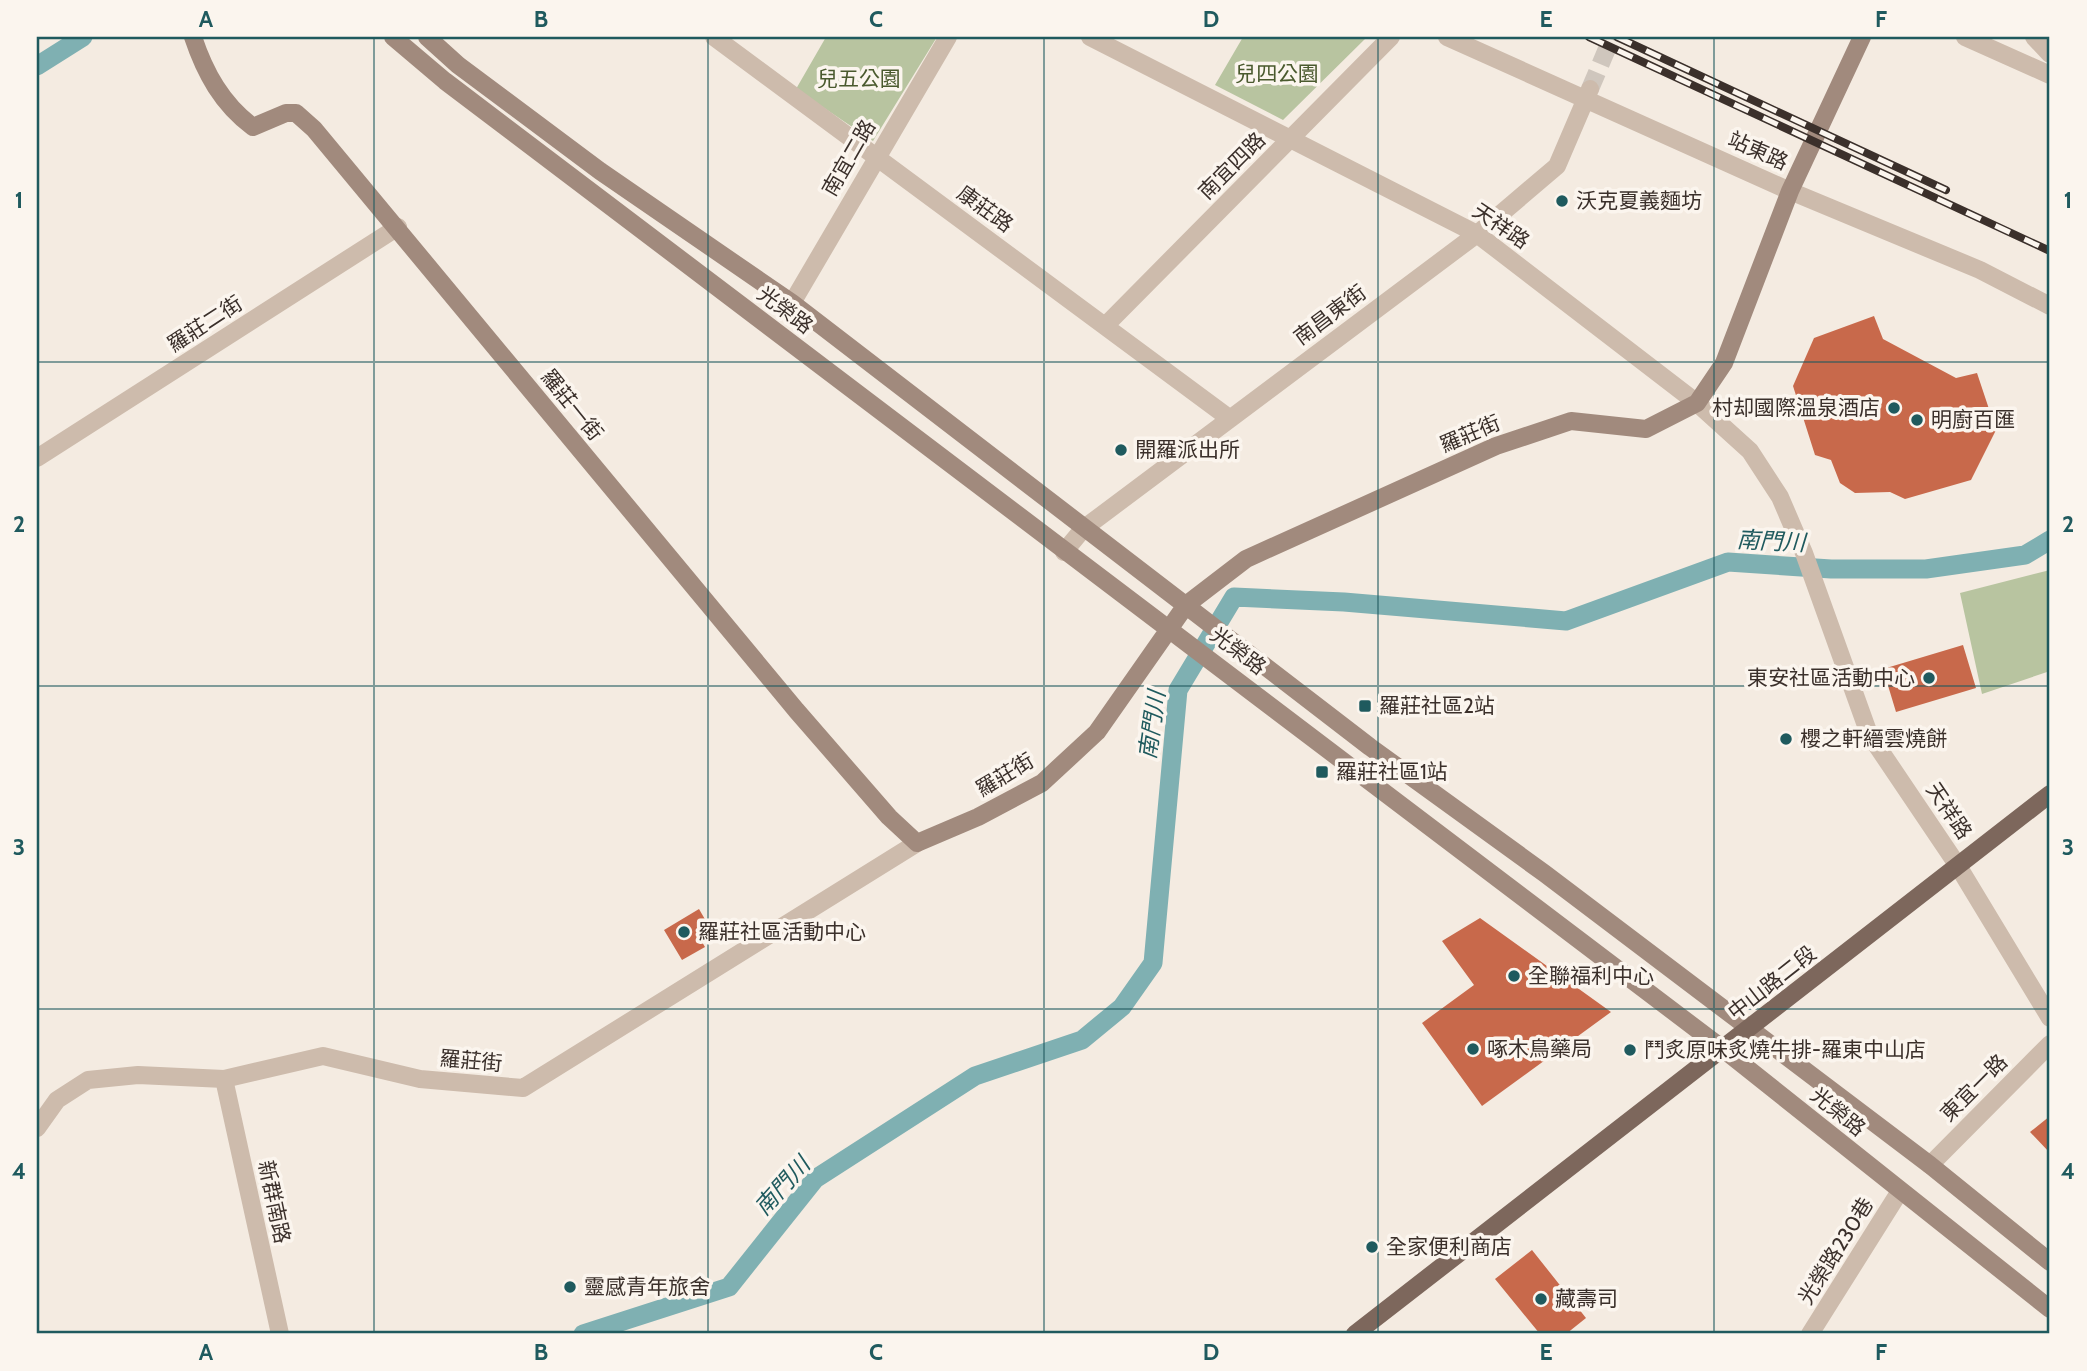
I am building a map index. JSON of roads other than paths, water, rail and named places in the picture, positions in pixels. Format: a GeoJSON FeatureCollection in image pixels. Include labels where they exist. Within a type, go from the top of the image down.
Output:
{"type":"FeatureCollection","features":[{"type":"Feature","properties":{"kind":"main road","name":"中山路二段"},"geometry":{"type":"LineString","coordinates":[[1360,1333],[2050,794]]}},
{"type":"Feature","properties":{"kind":"street","name":"羅莊一街"},"geometry":{"type":"LineString","coordinates":[[193,37],[212,84],[236,114],[253,127],[286,113],[303,117],[398,227],[787,699],[888,817],[917,843]]}},
{"type":"Feature","properties":{"kind":"street","name":"光榮路"},"geometry":{"type":"LineString","coordinates":[[393,37],[444,81],[1064,552],[1172,629],[1723,1049],[2050,1309]]}},
{"type":"Feature","properties":{"kind":"street","name":"光榮路"},"geometry":{"type":"LineString","coordinates":[[427,37],[458,65],[600,171],[792,303],[1370,747],[1544,873],[1930,1165],[2050,1262]]}},
{"type":"Feature","properties":{"kind":"street","name":"康莊路"},"geometry":{"type":"LineString","coordinates":[[714,37],[1228,418]]}},
{"type":"Feature","properties":{"kind":"street","name":"南宜二路"},"geometry":{"type":"LineString","coordinates":[[792,303],[875,157],[948,37]]}},
{"type":"Feature","properties":{"kind":"street","name":"天祥路"},"geometry":{"type":"LineString","coordinates":[[1090,37],[1292,137],[1477,234],[1696,403],[1750,451],[1780,497],[1804,553],[1869,734],[1958,866],[2050,1018]]}},
{"type":"Feature","properties":{"kind":"street","name":"南宜四路"},"geometry":{"type":"LineString","coordinates":[[1105,326],[1391,37]]}},
{"type":"Feature","properties":{"kind":"street","name":"站東路"},"geometry":{"type":"LineString","coordinates":[[1447,37],[1588,93],[1790,191],[1980,270],[2050,306]]}},
{"type":"Feature","properties":{"kind":"street","name":"羅莊街"},"geometry":{"type":"LineString","coordinates":[[37,1128],[57,1100],[88,1080],[138,1075],[224,1079],[323,1056],[420,1079],[523,1088],[917,843],[934,838],[1042,783],[1097,732],[1186,606],[1246,559],[1496,446],[1571,421],[1646,429],[1696,403],[1724,363],[1790,191],[1862,37]]}},
{"type":"Feature","properties":{"kind":"street"},"geometry":{"type":"LineString","coordinates":[[1965,37],[2050,75]]}},
{"type":"Feature","properties":{"kind":"street"},"geometry":{"type":"LineString","coordinates":[[2034,37],[2050,54]]}},
{"type":"Feature","properties":{"kind":"street","name":"南昌東街"},"geometry":{"type":"LineString","coordinates":[[1064,552],[1083,529],[1477,234],[1557,166],[1588,93]]}},
{"type":"Feature","properties":{"kind":"street","name":"羅莊二街"},"geometry":{"type":"LineString","coordinates":[[37,458],[398,227]]}},
{"type":"Feature","properties":{"kind":"street","name":"東宜一路"},"geometry":{"type":"LineString","coordinates":[[1930,1165],[2050,1044]]}},
{"type":"Feature","properties":{"kind":"street","name":"新群南路"},"geometry":{"type":"LineString","coordinates":[[224,1079],[281,1334]]}},
{"type":"Feature","properties":{"kind":"street","name":"光榮路230巷"},"geometry":{"type":"LineString","coordinates":[[1810,1334],[1900,1191]]}},
{"type":"Feature","properties":{"kind":"waterway"},"geometry":{"type":"LineString","coordinates":[[37,66],[83,37]]}},
{"type":"Feature","properties":{"kind":"waterway","name":"南門川"},"geometry":{"type":"LineString","coordinates":[[583,1334],[729,1287],[815,1179],[975,1076],[1082,1040],[1122,1007],[1153,963],[1178,690],[1234,597],[1344,602],[1566,621],[1728,562],[1831,569],[1926,569],[2025,555],[2050,540]]}},
{"type":"Feature","properties":{"kind":"tunnel"},"geometry":{"type":"LineString","coordinates":[[1590,89],[1612,37]]}},
{"type":"Feature","properties":{"kind":"railway"},"geometry":{"type":"LineString","coordinates":[[1589,37],[2050,251]]}},
{"type":"Feature","properties":{"kind":"railway"},"geometry":{"type":"LineString","coordinates":[[1617,37],[1946,190]]}},
{"type":"Feature","properties":{"kind":"place","name":"沃克夏義麵坊"},"geometry":{"type":"Point","coordinates":[1562,201]}},
{"type":"Feature","properties":{"kind":"place","name":"村却國際溫泉酒店"},"geometry":{"type":"Point","coordinates":[1894,408]}},
{"type":"Feature","properties":{"kind":"place","name":"明廚百匯"},"geometry":{"type":"Point","coordinates":[1917,420]}},
{"type":"Feature","properties":{"kind":"place","name":"開羅派出所"},"geometry":{"type":"Point","coordinates":[1121,450]}},
{"type":"Feature","properties":{"kind":"place","name":"東安社區活動中心"},"geometry":{"type":"Point","coordinates":[1929,678]}},
{"type":"Feature","properties":{"kind":"place","name":"羅莊社區2站"},"geometry":{"type":"Point","coordinates":[1365,706]}},
{"type":"Feature","properties":{"kind":"place","name":"櫻之軒縉雲燒餅"},"geometry":{"type":"Point","coordinates":[1786,739]}},
{"type":"Feature","properties":{"kind":"place","name":"羅莊社區1站"},"geometry":{"type":"Point","coordinates":[1322,772]}},
{"type":"Feature","properties":{"kind":"place","name":"羅莊社區活動中心"},"geometry":{"type":"Point","coordinates":[684,932]}},
{"type":"Feature","properties":{"kind":"place","name":"全聯福利中心"},"geometry":{"type":"Point","coordinates":[1514,976]}},
{"type":"Feature","properties":{"kind":"place","name":"啄木鳥藥局"},"geometry":{"type":"Point","coordinates":[1473,1049]}},
{"type":"Feature","properties":{"kind":"place","name":"鬥炙原味炙燒牛排-羅東中山店"},"geometry":{"type":"Point","coordinates":[1630,1050]}},
{"type":"Feature","properties":{"kind":"place","name":"全家便利商店"},"geometry":{"type":"Point","coordinates":[1372,1247]}},
{"type":"Feature","properties":{"kind":"place","name":"靈感青年旅舍"},"geometry":{"type":"Point","coordinates":[570,1287]}},
{"type":"Feature","properties":{"kind":"place","name":"藏壽司"},"geometry":{"type":"Point","coordinates":[1541,1299]}},
{"type":"Feature","properties":{"kind":"park label","name":"兒四公園"},"geometry":{"type":"Point","coordinates":[1277,74]}},
{"type":"Feature","properties":{"kind":"park label","name":"兒五公園"},"geometry":{"type":"Point","coordinates":[859,79]}}]}
